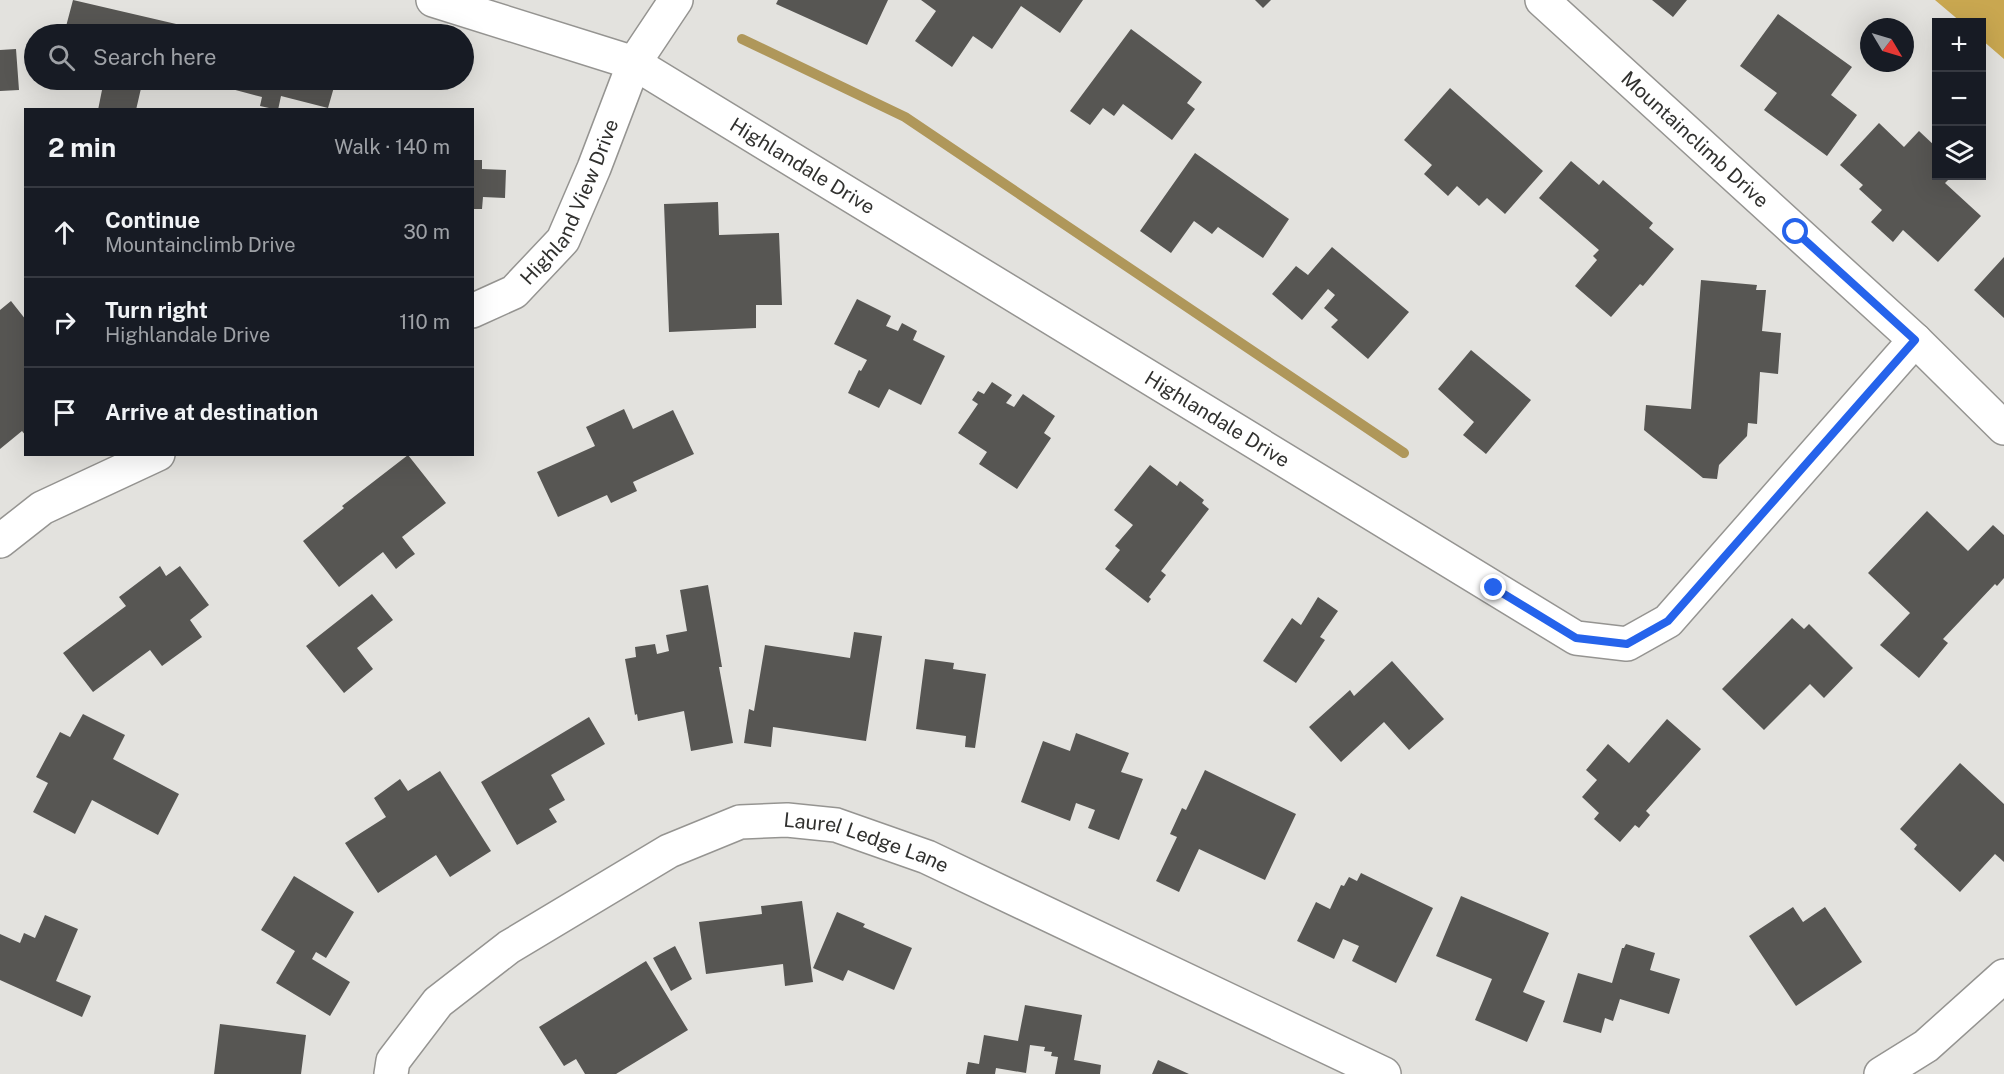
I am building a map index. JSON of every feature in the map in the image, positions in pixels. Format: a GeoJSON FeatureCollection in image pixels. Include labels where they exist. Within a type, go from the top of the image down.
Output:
{"type":"FeatureCollection","features":[{"type":"Feature","properties":{"kind":"street","name":"Highlandale Drive"},"geometry":{"type":"LineString","coordinates":[[433,0],[633,63],[1576,638],[1627,644],[1668,621],[1915,340]]}},
{"type":"Feature","properties":{"kind":"street","name":"Highland View Drive"},"geometry":{"type":"LineString","coordinates":[[474,310],[514,292],[563,240],[594,168],[633,63],[675,0]]}},
{"type":"Feature","properties":{"kind":"street","name":"Mountainclimb Drive"},"geometry":{"type":"LineString","coordinates":[[1542,0],[1915,340],[2004,428]]}},
{"type":"Feature","properties":{"kind":"street"},"geometry":{"type":"LineString","coordinates":[[0,541],[42,508],[155,456]]}},
{"type":"Feature","properties":{"kind":"street","name":"Laurel Ledge Lane"},"geometry":{"type":"LineString","coordinates":[[391,1074],[393,1061],[438,1002],[509,947],[669,851],[740,822],[787,820],[836,825],[927,857],[1383,1074]]}},
{"type":"Feature","properties":{"kind":"street"},"geometry":{"type":"LineString","coordinates":[[1881,1074],[1926,1046],[2004,976]]}},
{"type":"Feature","properties":{"kind":"shaded area"},"geometry":{"type":"Polygon","coordinates":[[[1935,0],[2004,0],[2004,59],[1986,43],[1986,18],[1956,18],[1935,0]]]}},
{"type":"Feature","properties":{"kind":"building"},"geometry":{"type":"Polygon","coordinates":[[[73,0],[176,24],[67,24],[73,0]]]}},
{"type":"Feature","properties":{"kind":"building"},"geometry":{"type":"Polygon","coordinates":[[[778,0],[888,0],[867,45],[776,4],[778,0]]]}},
{"type":"Feature","properties":{"kind":"building"},"geometry":{"type":"Polygon","coordinates":[[[921,0],[1083,0],[1060,33],[1021,6],[992,49],[973,36],[952,67],[915,41],[936,11],[921,0]]]}},
{"type":"Feature","properties":{"kind":"building"},"geometry":{"type":"Polygon","coordinates":[[[1255,0],[1271,0],[1263,8],[1255,0]]]}},
{"type":"Feature","properties":{"kind":"building"},"geometry":{"type":"Polygon","coordinates":[[[1652,0],[1687,0],[1673,17],[1652,0]]]}},
{"type":"Feature","properties":{"kind":"building"},"geometry":{"type":"Polygon","coordinates":[[[1778,14],[1852,67],[1831,95],[1857,115],[1827,156],[1764,110],[1777,93],[1740,66],[1778,14]]]}},
{"type":"Feature","properties":{"kind":"building"},"geometry":{"type":"Polygon","coordinates":[[[1131,29],[1202,82],[1187,103],[1195,109],[1172,140],[1123,104],[1114,116],[1103,108],[1090,125],[1070,111],[1131,29]]]}},
{"type":"Feature","properties":{"kind":"building"},"geometry":{"type":"Polygon","coordinates":[[[16,49],[19,90],[0,91],[0,50],[16,49]]]}},
{"type":"Feature","properties":{"kind":"building"},"geometry":{"type":"Polygon","coordinates":[[[1450,88],[1543,171],[1505,214],[1487,198],[1479,206],[1457,186],[1448,196],[1424,174],[1432,165],[1404,140],[1450,88]]]}},
{"type":"Feature","properties":{"kind":"building"},"geometry":{"type":"Polygon","coordinates":[[[102,90],[141,90],[136,108],[98,108],[102,90]]]}},
{"type":"Feature","properties":{"kind":"building"},"geometry":{"type":"Polygon","coordinates":[[[236,90],[333,90],[328,108],[281,96],[278,108],[269,108],[260,106],[262,97],[236,90]]]}},
{"type":"Feature","properties":{"kind":"building"},"geometry":{"type":"Polygon","coordinates":[[[1879,123],[1904,147],[1919,131],[1932,143],[1932,180],[1948,180],[1945,183],[1981,216],[1938,262],[1903,230],[1893,242],[1871,222],[1882,210],[1859,189],[1863,185],[1840,165],[1879,123]]]}},
{"type":"Feature","properties":{"kind":"building"},"geometry":{"type":"Polygon","coordinates":[[[1195,153],[1289,219],[1263,258],[1218,227],[1212,234],[1194,221],[1171,253],[1140,231],[1195,153]]]}},
{"type":"Feature","properties":{"kind":"building"},"geometry":{"type":"Polygon","coordinates":[[[474,160],[482,160],[482,169],[506,170],[505,198],[483,197],[482,209],[474,209],[474,160]]]}},
{"type":"Feature","properties":{"kind":"building"},"geometry":{"type":"Polygon","coordinates":[[[1571,161],[1599,185],[1603,180],[1653,223],[1649,228],[1674,249],[1643,286],[1640,284],[1611,317],[1575,286],[1597,260],[1593,256],[1599,250],[1539,198],[1571,161]]]}},
{"type":"Feature","properties":{"kind":"building"},"geometry":{"type":"Polygon","coordinates":[[[718,202],[719,235],[779,233],[782,305],[756,305],[756,328],[669,332],[664,204],[718,202]]]}},
{"type":"Feature","properties":{"kind":"building"},"geometry":{"type":"Polygon","coordinates":[[[1332,247],[1409,312],[1368,359],[1331,327],[1338,320],[1324,308],[1335,295],[1328,289],[1302,320],[1272,294],[1296,266],[1308,275],[1332,247]]]}},
{"type":"Feature","properties":{"kind":"building"},"geometry":{"type":"Polygon","coordinates":[[[2004,257],[2004,318],[1974,290],[2004,257]]]}},
{"type":"Feature","properties":{"kind":"building"},"geometry":{"type":"Polygon","coordinates":[[[1701,280],[1757,285],[1756,290],[1766,290],[1762,331],[1781,333],[1778,374],[1760,372],[1757,424],[1748,423],[1747,436],[1719,465],[1717,479],[1703,478],[1644,430],[1646,405],[1691,409],[1701,280]]]}},
{"type":"Feature","properties":{"kind":"building"},"geometry":{"type":"Polygon","coordinates":[[[857,299],[891,316],[886,326],[898,331],[902,323],[917,331],[913,340],[945,356],[921,405],[889,389],[879,408],[848,393],[859,370],[861,371],[867,360],[834,344],[857,299]]]}},
{"type":"Feature","properties":{"kind":"building"},"geometry":{"type":"Polygon","coordinates":[[[11,301],[24,317],[24,434],[22,431],[0,449],[0,310],[11,301]]]}},
{"type":"Feature","properties":{"kind":"building"},"geometry":{"type":"Polygon","coordinates":[[[1471,350],[1531,400],[1486,454],[1463,435],[1474,422],[1438,389],[1471,350]]]}},
{"type":"Feature","properties":{"kind":"building"},"geometry":{"type":"Polygon","coordinates":[[[992,382],[1012,395],[1006,403],[1014,407],[1023,394],[1055,416],[1044,433],[1051,438],[1017,489],[979,464],[987,452],[958,433],[978,404],[972,400],[978,391],[984,394],[992,382]]]}},
{"type":"Feature","properties":{"kind":"building"},"geometry":{"type":"Polygon","coordinates":[[[624,409],[633,429],[673,410],[694,454],[633,482],[637,491],[611,503],[607,495],[558,517],[537,472],[595,446],[586,427],[624,409]]]}},
{"type":"Feature","properties":{"kind":"building"},"geometry":{"type":"Polygon","coordinates":[[[407,456],[446,503],[402,537],[415,554],[396,569],[383,552],[339,587],[303,541],[344,508],[342,506],[407,456]]]}},
{"type":"Feature","properties":{"kind":"building"},"geometry":{"type":"Polygon","coordinates":[[[1150,465],[1177,486],[1180,481],[1204,500],[1202,503],[1209,509],[1161,571],[1166,575],[1149,597],[1151,599],[1148,603],[1105,569],[1120,550],[1115,546],[1133,525],[1114,510],[1150,465]]]}},
{"type":"Feature","properties":{"kind":"building"},"geometry":{"type":"Polygon","coordinates":[[[1927,511],[1968,551],[1993,525],[2004,535],[2004,578],[1997,586],[1995,584],[1943,639],[1948,643],[1919,678],[1880,645],[1910,613],[1868,573],[1927,511]]]}},
{"type":"Feature","properties":{"kind":"building"},"geometry":{"type":"Polygon","coordinates":[[[160,566],[166,576],[180,566],[209,605],[190,620],[202,637],[162,666],[150,650],[93,692],[63,653],[126,606],[119,597],[160,566]]]}},
{"type":"Feature","properties":{"kind":"building"},"geometry":{"type":"Polygon","coordinates":[[[708,585],[722,667],[719,667],[733,743],[691,751],[684,711],[638,721],[625,659],[636,657],[635,647],[655,644],[657,654],[669,651],[666,635],[687,631],[680,590],[708,585]]]}},
{"type":"Feature","properties":{"kind":"building"},"geometry":{"type":"Polygon","coordinates":[[[372,594],[393,620],[357,648],[373,669],[344,693],[306,646],[372,594]]]}},
{"type":"Feature","properties":{"kind":"building"},"geometry":{"type":"Polygon","coordinates":[[[1318,597],[1338,611],[1320,637],[1325,640],[1296,683],[1263,661],[1292,618],[1301,625],[1318,597]]]}},
{"type":"Feature","properties":{"kind":"building"},"geometry":{"type":"Polygon","coordinates":[[[1792,618],[1804,629],[1809,624],[1853,668],[1824,698],[1810,684],[1764,730],[1722,689],[1792,618]]]}},
{"type":"Feature","properties":{"kind":"building"},"geometry":{"type":"Polygon","coordinates":[[[854,632],[882,636],[866,741],[773,727],[771,747],[744,743],[749,709],[754,711],[765,645],[850,658],[854,632]]]}},
{"type":"Feature","properties":{"kind":"building"},"geometry":{"type":"Polygon","coordinates":[[[925,659],[954,663],[953,669],[986,674],[975,748],[965,747],[966,736],[916,729],[925,659]]]}},
{"type":"Feature","properties":{"kind":"building"},"geometry":{"type":"Polygon","coordinates":[[[1392,661],[1444,719],[1409,750],[1384,722],[1341,762],[1309,727],[1350,690],[1354,696],[1392,661]]]}},
{"type":"Feature","properties":{"kind":"building"},"geometry":{"type":"Polygon","coordinates":[[[83,714],[125,735],[113,759],[179,794],[158,835],[92,800],[75,834],[33,812],[48,783],[36,777],[60,732],[70,737],[83,714]]]}},
{"type":"Feature","properties":{"kind":"building"},"geometry":{"type":"Polygon","coordinates":[[[589,717],[605,744],[551,775],[565,800],[549,809],[557,822],[517,845],[481,782],[589,717]]]}},
{"type":"Feature","properties":{"kind":"building"},"geometry":{"type":"Polygon","coordinates":[[[1667,719],[1701,749],[1646,811],[1650,815],[1639,828],[1635,825],[1620,842],[1594,819],[1599,813],[1582,797],[1597,780],[1586,770],[1608,744],[1629,763],[1667,719]]]}},
{"type":"Feature","properties":{"kind":"building"},"geometry":{"type":"Polygon","coordinates":[[[1076,733],[1129,753],[1121,772],[1143,779],[1119,840],[1088,828],[1095,810],[1076,803],[1070,821],[1021,802],[1043,741],[1070,751],[1076,733]]]}},
{"type":"Feature","properties":{"kind":"building"},"geometry":{"type":"Polygon","coordinates":[[[1960,763],[2004,804],[2004,862],[1995,854],[1960,892],[1914,849],[1917,845],[1900,829],[1960,763]]]}},
{"type":"Feature","properties":{"kind":"building"},"geometry":{"type":"Polygon","coordinates":[[[1205,770],[1296,814],[1265,880],[1199,849],[1179,892],[1156,881],[1177,837],[1170,834],[1182,808],[1186,810],[1205,770]]]}},
{"type":"Feature","properties":{"kind":"building"},"geometry":{"type":"Polygon","coordinates":[[[440,771],[491,851],[450,877],[436,855],[378,893],[345,843],[386,817],[374,798],[400,779],[408,791],[440,771]]]}},
{"type":"Feature","properties":{"kind":"building"},"geometry":{"type":"Polygon","coordinates":[[[1361,873],[1433,908],[1396,983],[1352,961],[1359,946],[1343,939],[1334,959],[1297,941],[1316,902],[1330,909],[1341,885],[1344,886],[1349,877],[1357,881],[1361,873]]]}},
{"type":"Feature","properties":{"kind":"building"},"geometry":{"type":"Polygon","coordinates":[[[294,876],[354,912],[326,958],[316,952],[312,959],[350,982],[330,1016],[276,983],[295,951],[261,930],[294,876]]]}},
{"type":"Feature","properties":{"kind":"building"},"geometry":{"type":"Polygon","coordinates":[[[1461,896],[1549,933],[1523,992],[1545,1001],[1527,1042],[1475,1020],[1492,979],[1436,956],[1461,896]]]}},
{"type":"Feature","properties":{"kind":"building"},"geometry":{"type":"Polygon","coordinates":[[[802,901],[813,982],[785,986],[783,964],[706,974],[699,922],[762,914],[761,906],[802,901]]]}},
{"type":"Feature","properties":{"kind":"building"},"geometry":{"type":"Polygon","coordinates":[[[1793,907],[1803,922],[1825,907],[1862,962],[1796,1006],[1749,936],[1793,907]]]}},
{"type":"Feature","properties":{"kind":"building"},"geometry":{"type":"Polygon","coordinates":[[[837,912],[865,924],[863,927],[912,948],[894,990],[848,970],[843,981],[813,968],[837,912]]]}},
{"type":"Feature","properties":{"kind":"building"},"geometry":{"type":"Polygon","coordinates":[[[45,915],[78,929],[56,981],[91,996],[82,1017],[0,980],[0,934],[20,943],[24,933],[35,938],[45,915]]]}},
{"type":"Feature","properties":{"kind":"building"},"geometry":{"type":"Polygon","coordinates":[[[1626,944],[1655,953],[1650,970],[1680,979],[1669,1014],[1620,999],[1613,1021],[1605,1018],[1601,1033],[1563,1022],[1578,973],[1612,983],[1622,948],[1626,944]]]}},
{"type":"Feature","properties":{"kind":"building"},"geometry":{"type":"Polygon","coordinates":[[[675,946],[692,979],[671,991],[653,958],[675,946]]]}},
{"type":"Feature","properties":{"kind":"building"},"geometry":{"type":"Polygon","coordinates":[[[646,961],[688,1030],[616,1074],[585,1074],[576,1059],[564,1066],[539,1027],[646,961]]]}},
{"type":"Feature","properties":{"kind":"building"},"geometry":{"type":"Polygon","coordinates":[[[1025,1005],[1082,1015],[1074,1060],[1101,1065],[1100,1074],[1055,1074],[1058,1057],[1051,1056],[1052,1052],[1044,1051],[1045,1047],[1030,1045],[1026,1073],[996,1068],[995,1074],[966,1074],[968,1062],[979,1064],[984,1035],[1018,1041],[1025,1005]]]}},
{"type":"Feature","properties":{"kind":"building"},"geometry":{"type":"Polygon","coordinates":[[[220,1024],[306,1035],[301,1074],[214,1074],[220,1024]]]}},
{"type":"Feature","properties":{"kind":"building"},"geometry":{"type":"Polygon","coordinates":[[[1158,1060],[1189,1074],[1152,1074],[1158,1060]]]}},
{"type":"Feature","properties":{"kind":"waterway"},"geometry":{"type":"LineString","coordinates":[[742,39],[905,117],[1404,453]]}},
{"type":"Feature","properties":{"kind":"route"},"geometry":{"type":"LineString","coordinates":[[1494,588],[1576,638],[1627,644],[1668,621],[1915,340],[1796,232]]}}]}
